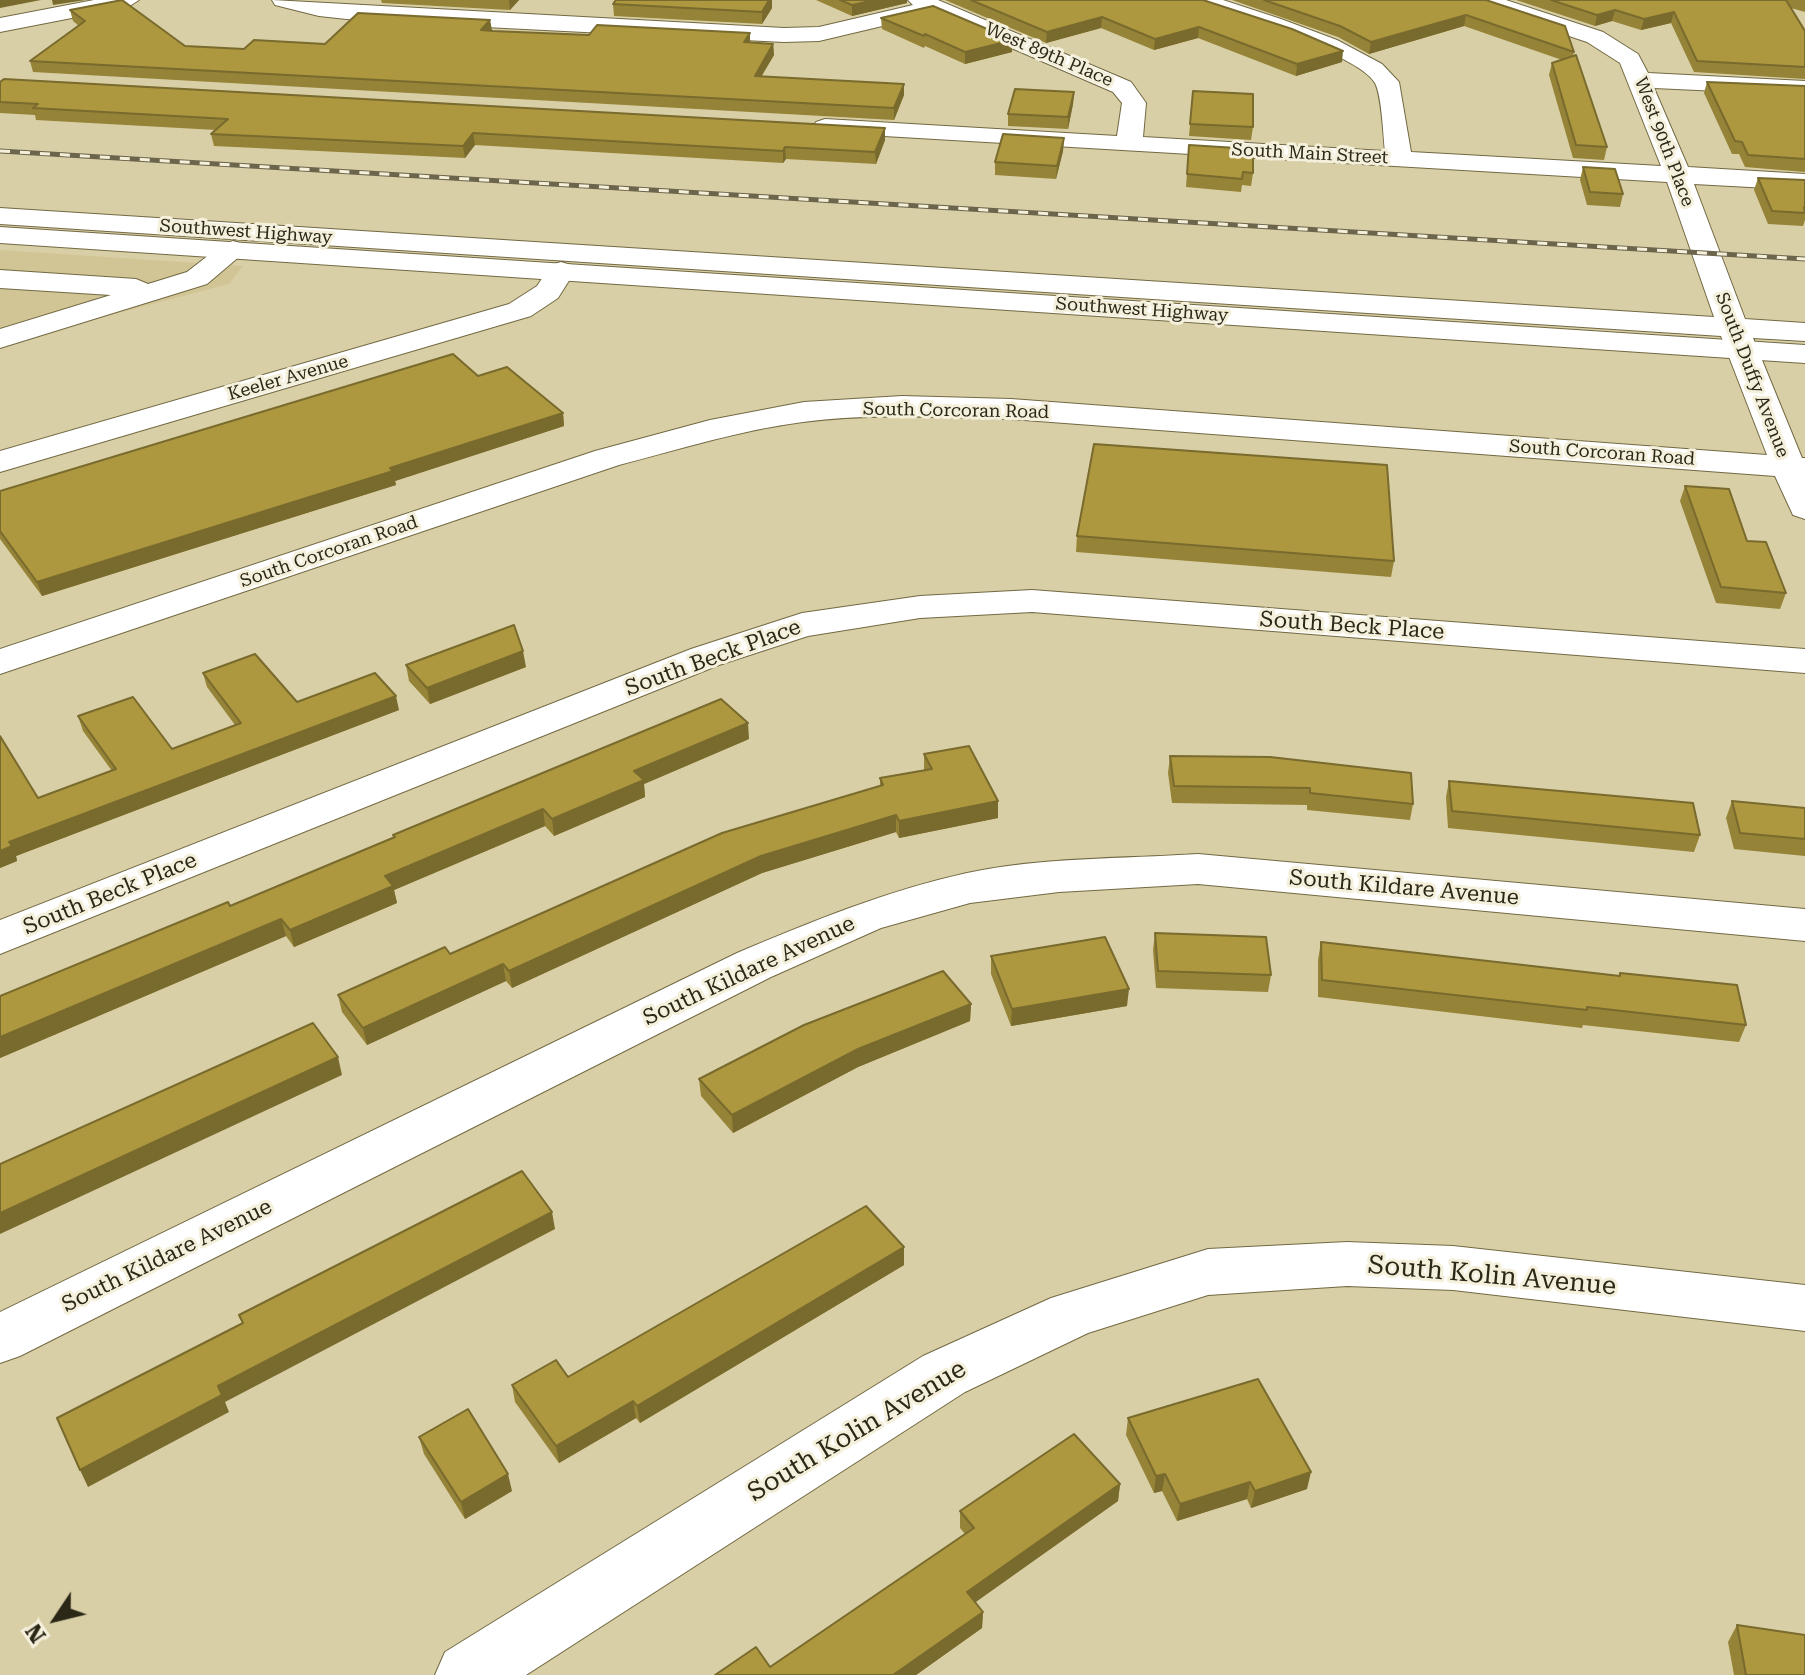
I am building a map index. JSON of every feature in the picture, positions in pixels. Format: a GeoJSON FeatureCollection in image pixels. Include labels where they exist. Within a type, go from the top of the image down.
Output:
{"type":"FeatureCollection","features":[{"type":"Feature","properties":{"kind":"street"},"geometry":{"type":"LineString","coordinates":[[0,25],[128,0]]}},
{"type":"Feature","properties":{"kind":"street"},"geometry":{"type":"LineString","coordinates":[[283,0],[319,9],[365,14],[804,35],[926,3]]}},
{"type":"Feature","properties":{"kind":"street"},"geometry":{"type":"LineString","coordinates":[[561,24],[580,0]]}},
{"type":"Feature","properties":{"kind":"street"},"geometry":{"type":"LineString","coordinates":[[1202,0],[1337,49],[1380,72],[1387,82],[1399,159]]}},
{"type":"Feature","properties":{"kind":"street","name":"West 90th Place"},"geometry":{"type":"LineString","coordinates":[[1484,0],[1595,37],[1630,59],[1641,80],[1701,240]]}},
{"type":"Feature","properties":{"kind":"street","name":"West 89th Place"},"geometry":{"type":"LineString","coordinates":[[926,3],[1122,87],[1134,103],[1129,144]]}},
{"type":"Feature","properties":{"kind":"street"},"geometry":{"type":"LineString","coordinates":[[1641,80],[1805,88]]}},
{"type":"Feature","properties":{"kind":"street","name":"South Main Street"},"geometry":{"type":"LineString","coordinates":[[795,125],[1805,182]]}},
{"type":"Feature","properties":{"kind":"street","name":"Southwest Highway"},"geometry":{"type":"LineString","coordinates":[[0,216],[485,257],[1738,339],[1805,354]]}},
{"type":"Feature","properties":{"kind":"street","name":"Southwest Highway"},"geometry":{"type":"LineString","coordinates":[[0,235],[233,250],[485,257],[561,271],[1738,339],[1805,332]]}},
{"type":"Feature","properties":{"kind":"street","name":"South Duffy Avenue"},"geometry":{"type":"LineString","coordinates":[[1701,240],[1738,339],[1797,468],[1805,508]]}},
{"type":"Feature","properties":{"kind":"street"},"geometry":{"type":"LineString","coordinates":[[0,339],[197,278],[233,250]]}},
{"type":"Feature","properties":{"kind":"street","name":"Keeler Avenue"},"geometry":{"type":"LineString","coordinates":[[0,462],[520,310],[548,292],[561,271]]}},
{"type":"Feature","properties":{"kind":"street"},"geometry":{"type":"LineString","coordinates":[[0,279],[162,290]]}},
{"type":"Feature","properties":{"kind":"street","name":"South Corcoran Road"},"geometry":{"type":"LineString","coordinates":[[0,662],[607,458],[710,430],[804,412],[902,406],[1011,409],[1797,468]]}},
{"type":"Feature","properties":{"kind":"street","name":"South Beck Place"},"geometry":{"type":"LineString","coordinates":[[0,938],[705,657],[802,625],[920,607],[1032,601],[1805,661]]}},
{"type":"Feature","properties":{"kind":"street","name":"South Kildare Avenue"},"geometry":{"type":"LineString","coordinates":[[0,1339],[754,965],[865,917],[969,888],[1059,877],[1198,869],[1805,925]]}},
{"type":"Feature","properties":{"kind":"street","name":"South Kolin Avenue"},"geometry":{"type":"LineString","coordinates":[[468,1675],[944,1374],[1071,1315],[1208,1272],[1347,1264],[1453,1268],[1805,1308]]}},
{"type":"Feature","properties":{"kind":"shaded area"},"geometry":{"type":"Polygon","coordinates":[[[0,250],[243,266],[229,284],[0,344],[0,250]]]}},
{"type":"Feature","properties":{"kind":"building"},"geometry":{"type":"Polygon","coordinates":[[[122,0],[185,46],[244,49],[254,40],[325,44],[358,13],[490,20],[481,30],[493,31],[589,35],[597,25],[750,33],[744,42],[773,44],[755,76],[904,84],[894,108],[30,61],[85,21],[70,10],[122,0]]]}},
{"type":"Feature","properties":{"kind":"building"},"geometry":{"type":"Polygon","coordinates":[[[616,0],[769,0],[762,12],[613,4],[616,0]]]}},
{"type":"Feature","properties":{"kind":"building"},"geometry":{"type":"Polygon","coordinates":[[[840,0],[875,0],[852,5],[840,0]]]}},
{"type":"Feature","properties":{"kind":"building"},"geometry":{"type":"Polygon","coordinates":[[[971,0],[1203,0],[1292,29],[1343,51],[1297,64],[1199,27],[1155,39],[1102,17],[1047,32],[971,0]]]}},
{"type":"Feature","properties":{"kind":"building"},"geometry":{"type":"Polygon","coordinates":[[[1264,0],[1486,0],[1565,26],[1574,52],[1466,15],[1371,42],[1340,26],[1264,0]]]}},
{"type":"Feature","properties":{"kind":"building"},"geometry":{"type":"Polygon","coordinates":[[[1551,0],[1786,0],[1805,31],[1805,67],[1697,61],[1674,12],[1644,19],[1615,10],[1597,15],[1551,0]]]}},
{"type":"Feature","properties":{"kind":"building"},"geometry":{"type":"Polygon","coordinates":[[[933,6],[1013,40],[965,52],[881,18],[933,6]]]}},
{"type":"Feature","properties":{"kind":"building"},"geometry":{"type":"Polygon","coordinates":[[[1576,55],[1607,147],[1576,145],[1552,63],[1576,55]]]}},
{"type":"Feature","properties":{"kind":"building"},"geometry":{"type":"Polygon","coordinates":[[[4,79],[885,128],[875,152],[785,147],[783,151],[473,133],[463,146],[211,134],[228,119],[33,108],[38,104],[0,102],[0,82],[4,79]]]}},
{"type":"Feature","properties":{"kind":"building"},"geometry":{"type":"Polygon","coordinates":[[[1707,82],[1805,86],[1805,159],[1748,155],[1742,142],[1735,141],[1707,82]]]}},
{"type":"Feature","properties":{"kind":"building"},"geometry":{"type":"Polygon","coordinates":[[[1015,89],[1074,92],[1068,117],[1008,114],[1015,89]]]}},
{"type":"Feature","properties":{"kind":"building"},"geometry":{"type":"Polygon","coordinates":[[[1193,91],[1253,94],[1253,127],[1190,124],[1193,91]]]}},
{"type":"Feature","properties":{"kind":"building"},"geometry":{"type":"Polygon","coordinates":[[[1003,134],[1064,138],[1057,166],[995,162],[1003,134]]]}},
{"type":"Feature","properties":{"kind":"building"},"geometry":{"type":"Polygon","coordinates":[[[1189,145],[1253,149],[1253,173],[1243,172],[1242,179],[1187,174],[1189,145]]]}},
{"type":"Feature","properties":{"kind":"building"},"geometry":{"type":"Polygon","coordinates":[[[1583,167],[1615,169],[1623,194],[1590,192],[1583,167]]]}},
{"type":"Feature","properties":{"kind":"building"},"geometry":{"type":"Polygon","coordinates":[[[1758,178],[1805,180],[1805,213],[1772,211],[1758,178]]]}},
{"type":"Feature","properties":{"kind":"building"},"geometry":{"type":"Polygon","coordinates":[[[453,354],[478,376],[507,367],[563,413],[390,468],[393,471],[37,582],[0,531],[0,491],[453,354]]]}},
{"type":"Feature","properties":{"kind":"building"},"geometry":{"type":"Polygon","coordinates":[[[1094,444],[1387,465],[1394,561],[1077,536],[1094,444]]]}},
{"type":"Feature","properties":{"kind":"building"},"geometry":{"type":"Polygon","coordinates":[[[1685,486],[1729,489],[1747,541],[1766,542],[1786,593],[1721,587],[1685,486]]]}},
{"type":"Feature","properties":{"kind":"building"},"geometry":{"type":"Polygon","coordinates":[[[514,625],[523,651],[427,688],[406,665],[514,625]]]}},
{"type":"Feature","properties":{"kind":"building"},"geometry":{"type":"Polygon","coordinates":[[[255,654],[297,702],[375,673],[396,696],[9,842],[12,846],[0,851],[0,736],[38,798],[116,769],[78,716],[133,697],[172,749],[241,723],[203,673],[255,654]]]}},
{"type":"Feature","properties":{"kind":"building"},"geometry":{"type":"Polygon","coordinates":[[[721,699],[748,723],[634,771],[644,780],[552,819],[543,809],[385,876],[393,886],[290,930],[281,919],[0,1037],[0,996],[228,902],[230,906],[721,699]]]}},
{"type":"Feature","properties":{"kind":"building"},"geometry":{"type":"Polygon","coordinates":[[[969,746],[998,801],[899,821],[896,815],[761,856],[509,971],[503,964],[363,1028],[338,995],[445,947],[450,954],[722,833],[883,785],[880,778],[932,769],[924,754],[969,746]]]}},
{"type":"Feature","properties":{"kind":"building"},"geometry":{"type":"Polygon","coordinates":[[[1170,756],[1270,757],[1411,773],[1413,804],[1310,793],[1310,788],[1174,786],[1170,756]]]}},
{"type":"Feature","properties":{"kind":"building"},"geometry":{"type":"Polygon","coordinates":[[[1449,781],[1693,803],[1700,835],[1452,811],[1449,781]]]}},
{"type":"Feature","properties":{"kind":"building"},"geometry":{"type":"Polygon","coordinates":[[[1732,801],[1805,808],[1805,839],[1740,833],[1732,801]]]}},
{"type":"Feature","properties":{"kind":"building"},"geometry":{"type":"Polygon","coordinates":[[[1155,933],[1266,937],[1271,975],[1158,971],[1155,933]]]}},
{"type":"Feature","properties":{"kind":"building"},"geometry":{"type":"Polygon","coordinates":[[[1105,937],[1129,989],[1012,1009],[991,956],[1105,937]]]}},
{"type":"Feature","properties":{"kind":"building"},"geometry":{"type":"Polygon","coordinates":[[[1321,942],[1620,976],[1620,973],[1737,985],[1746,1025],[1322,980],[1321,942]]]}},
{"type":"Feature","properties":{"kind":"building"},"geometry":{"type":"Polygon","coordinates":[[[943,971],[971,1004],[858,1049],[732,1115],[699,1079],[804,1025],[943,971]]]}},
{"type":"Feature","properties":{"kind":"building"},"geometry":{"type":"Polygon","coordinates":[[[313,1023],[338,1057],[0,1213],[0,1164],[313,1023]]]}},
{"type":"Feature","properties":{"kind":"building"},"geometry":{"type":"Polygon","coordinates":[[[522,1171],[552,1212],[218,1386],[222,1395],[80,1470],[57,1418],[243,1323],[239,1315],[522,1171]]]}},
{"type":"Feature","properties":{"kind":"building"},"geometry":{"type":"Polygon","coordinates":[[[866,1206],[904,1247],[637,1406],[633,1401],[556,1446],[512,1385],[556,1360],[568,1377],[866,1206]]]}},
{"type":"Feature","properties":{"kind":"building"},"geometry":{"type":"Polygon","coordinates":[[[1258,1379],[1311,1472],[1255,1491],[1250,1482],[1180,1504],[1165,1474],[1156,1476],[1128,1418],[1258,1379]]]}},
{"type":"Feature","properties":{"kind":"building"},"geometry":{"type":"Polygon","coordinates":[[[468,1409],[508,1474],[461,1502],[419,1437],[468,1409]]]}},
{"type":"Feature","properties":{"kind":"building"},"geometry":{"type":"Polygon","coordinates":[[[1074,1434],[1120,1484],[967,1592],[983,1612],[893,1675],[715,1675],[756,1647],[770,1667],[974,1528],[960,1511],[1074,1434]]]}},
{"type":"Feature","properties":{"kind":"building"},"geometry":{"type":"Polygon","coordinates":[[[1737,1625],[1805,1635],[1805,1675],[1746,1675],[1737,1625]]]}},
{"type":"Feature","properties":{"kind":"railway"},"geometry":{"type":"LineString","coordinates":[[0,151],[1805,259]]}}]}
